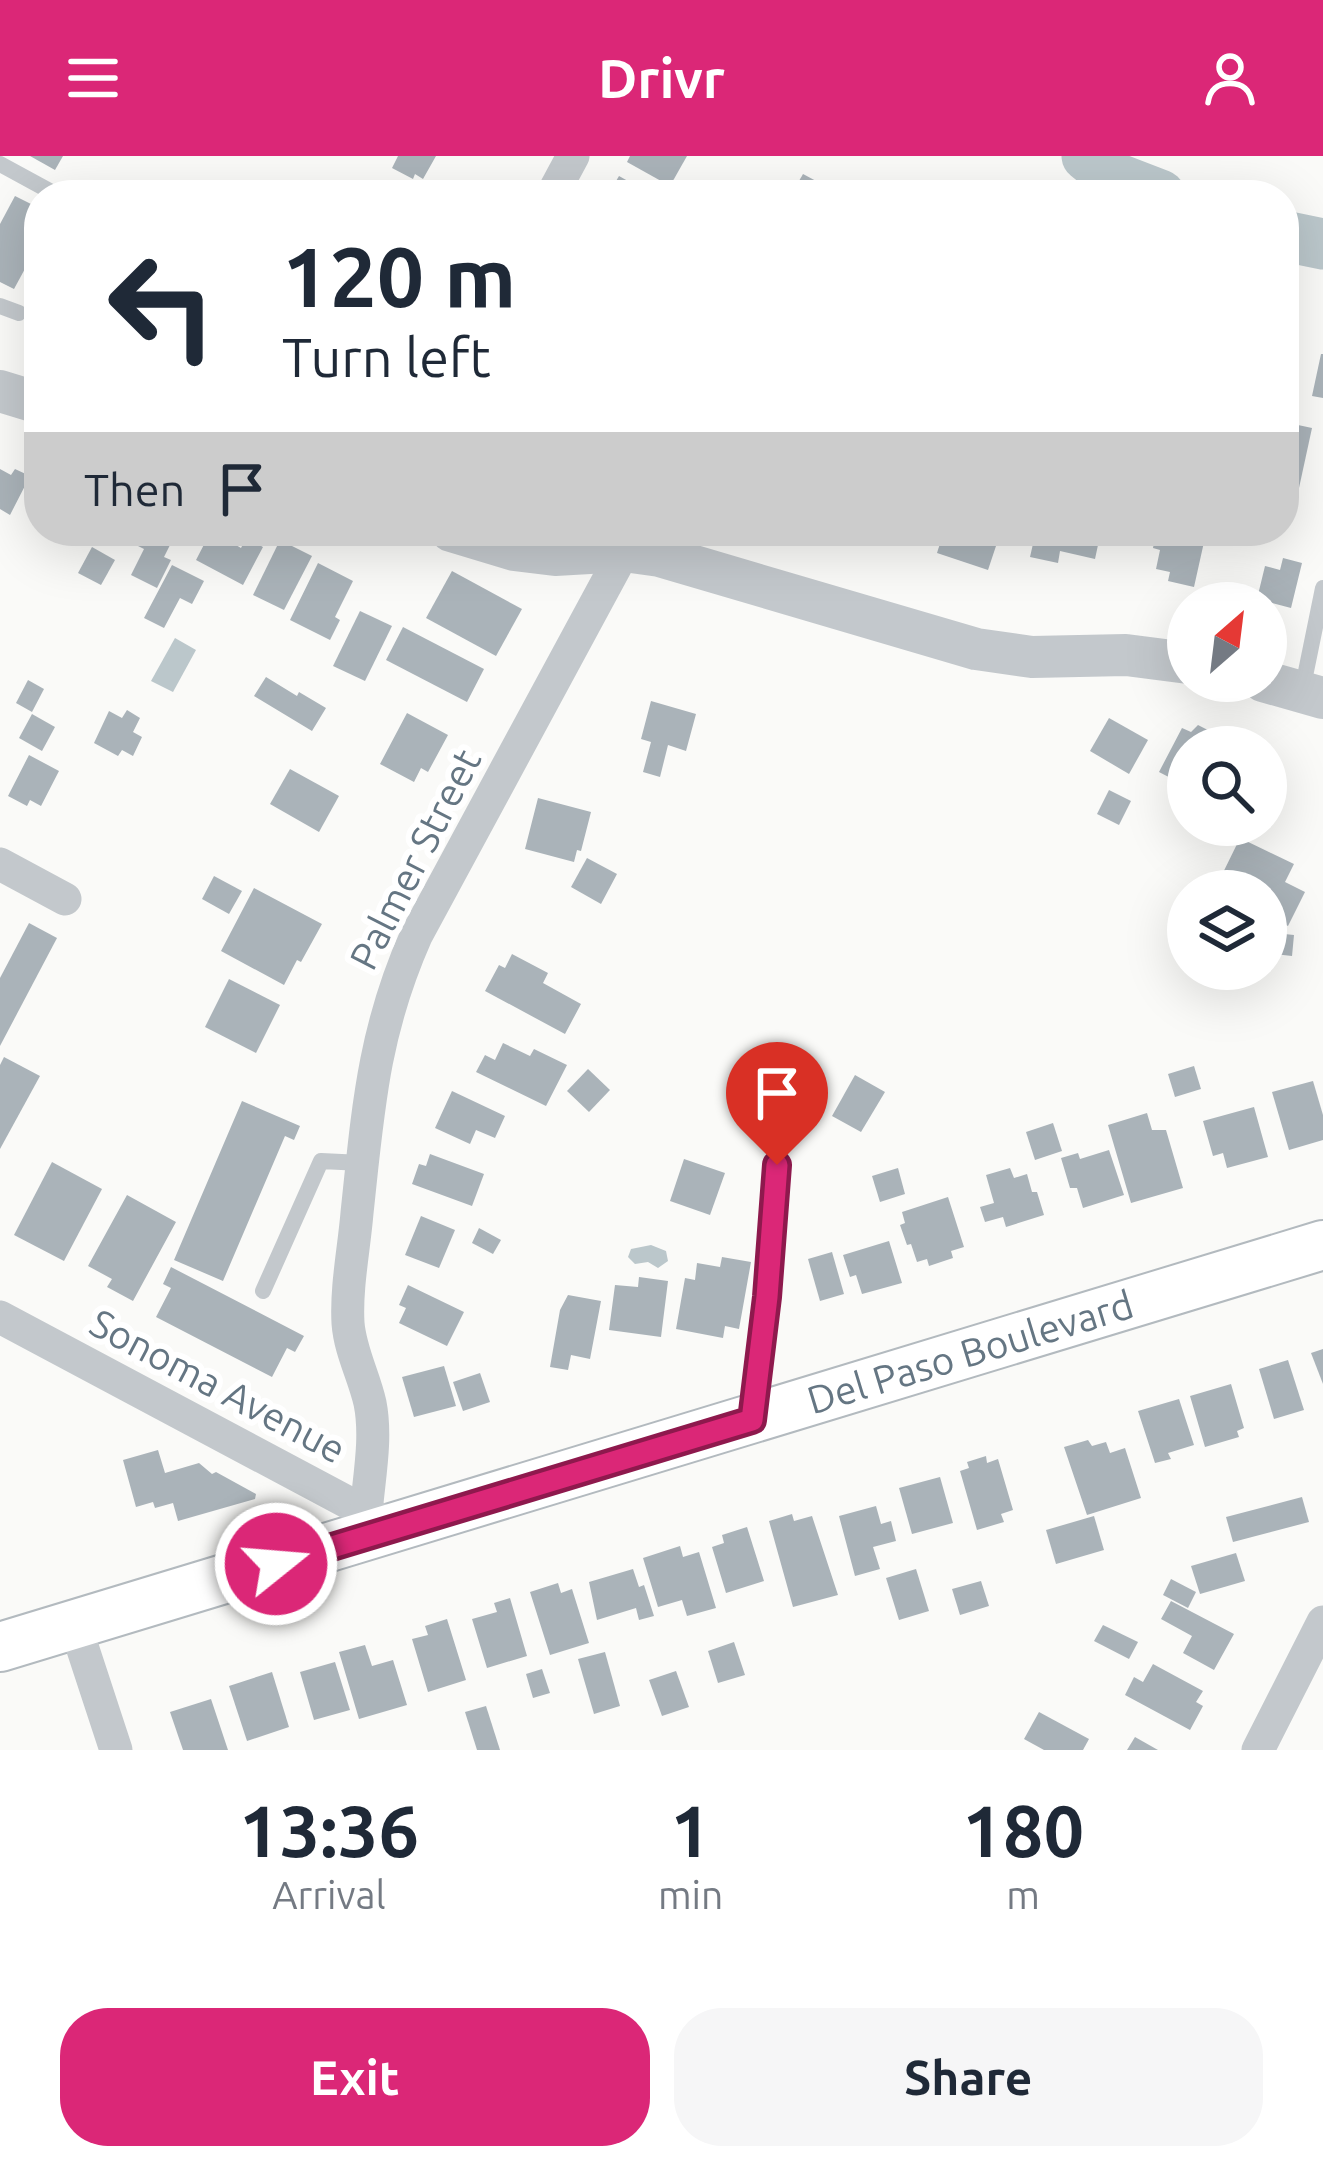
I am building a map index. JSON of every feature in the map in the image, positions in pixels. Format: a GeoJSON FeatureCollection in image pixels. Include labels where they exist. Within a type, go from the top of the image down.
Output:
{"type":"FeatureCollection","features":[{"type":"Feature","properties":{"kind":"main road","name":"Del Paso Boulevard"},"geometry":{"type":"LineString","coordinates":[[0,1647],[382,1520],[752,1420],[1323,1245]]}},
{"type":"Feature","properties":{"kind":"street"},"geometry":{"type":"LineString","coordinates":[[501,546],[555,555],[681,546],[976,649],[1032,657],[1167,661]]}},
{"type":"Feature","properties":{"kind":"street","name":"Palmer Street"},"geometry":{"type":"LineString","coordinates":[[382,1520],[373,1427],[352,1348],[348,1307],[371,1082],[381,1032],[395,982],[427,916],[624,551]]}},
{"type":"Feature","properties":{"kind":"street"},"geometry":{"type":"LineString","coordinates":[[0,864],[65,899]]}},
{"type":"Feature","properties":{"kind":"street","name":"Sonoma Avenue"},"geometry":{"type":"LineString","coordinates":[[0,1317],[382,1520]]}},
{"type":"Feature","properties":{"kind":"street"},"geometry":{"type":"LineString","coordinates":[[75,1625],[116,1750]]}},
{"type":"Feature","properties":{"kind":"street"},"geometry":{"type":"LineString","coordinates":[[1258,1750],[1319,1638]]}},
{"type":"Feature","properties":{"kind":"lane"},"geometry":{"type":"LineString","coordinates":[[0,164],[29,180]]}},
{"type":"Feature","properties":{"kind":"lane"},"geometry":{"type":"LineString","coordinates":[[0,306],[19,313]]}},
{"type":"Feature","properties":{"kind":"lane"},"geometry":{"type":"LineString","coordinates":[[1296,690],[1323,588]]}},
{"type":"Feature","properties":{"kind":"lane"},"geometry":{"type":"LineString","coordinates":[[263,1291],[321,1161],[362,1163]]}},
{"type":"Feature","properties":{"kind":"lane"},"geometry":{"type":"LineString","coordinates":[[752,1420],[777,1165]]}},
{"type":"Feature","properties":{"kind":"shaded area"},"geometry":{"type":"Polygon","coordinates":[[[175,638],[196,650],[173,692],[151,681],[175,638]]]}},
{"type":"Feature","properties":{"kind":"shaded area"},"geometry":{"type":"Polygon","coordinates":[[[651,1245],[666,1251],[668,1261],[658,1268],[648,1262],[635,1264],[628,1257],[631,1249],[651,1245]]]}},
{"type":"Feature","properties":{"kind":"building"},"geometry":{"type":"Polygon","coordinates":[[[30,156],[63,156],[55,170],[30,156]]]}},
{"type":"Feature","properties":{"kind":"building"},"geometry":{"type":"Polygon","coordinates":[[[398,156],[436,156],[423,179],[415,174],[413,179],[392,168],[398,156]]]}},
{"type":"Feature","properties":{"kind":"building"},"geometry":{"type":"Polygon","coordinates":[[[630,156],[687,156],[673,180],[659,180],[627,162],[630,156]]]}},
{"type":"Feature","properties":{"kind":"building"},"geometry":{"type":"Polygon","coordinates":[[[15,196],[24,200],[24,271],[14,289],[0,282],[0,224],[15,196]]]}},
{"type":"Feature","properties":{"kind":"building"},"geometry":{"type":"Polygon","coordinates":[[[1323,354],[1323,398],[1312,396],[1323,354]]]}},
{"type":"Feature","properties":{"kind":"building"},"geometry":{"type":"Polygon","coordinates":[[[1299,425],[1312,428],[1299,488],[1299,425]]]}},
{"type":"Feature","properties":{"kind":"building"},"geometry":{"type":"Polygon","coordinates":[[[0,469],[11,475],[15,469],[24,473],[24,488],[10,515],[0,509],[0,469]]]}},
{"type":"Feature","properties":{"kind":"building"},"geometry":{"type":"Polygon","coordinates":[[[138,546],[170,546],[164,557],[171,560],[157,588],[131,575],[144,549],[138,546]]]}},
{"type":"Feature","properties":{"kind":"building"},"geometry":{"type":"Polygon","coordinates":[[[203,546],[263,547],[243,585],[196,560],[203,546]]]}},
{"type":"Feature","properties":{"kind":"building"},"geometry":{"type":"Polygon","coordinates":[[[277,546],[292,546],[312,556],[284,610],[253,595],[277,546]]]}},
{"type":"Feature","properties":{"kind":"building"},"geometry":{"type":"Polygon","coordinates":[[[939,546],[996,546],[988,570],[937,553],[939,546]]]}},
{"type":"Feature","properties":{"kind":"building"},"geometry":{"type":"Polygon","coordinates":[[[1032,546],[1098,546],[1095,559],[1060,551],[1058,563],[1030,557],[1032,546]]]}},
{"type":"Feature","properties":{"kind":"building"},"geometry":{"type":"Polygon","coordinates":[[[1153,546],[1203,546],[1195,582],[1168,581],[1170,572],[1156,569],[1160,550],[1153,546]]]}},
{"type":"Feature","properties":{"kind":"building"},"geometry":{"type":"Polygon","coordinates":[[[92,547],[115,560],[101,585],[78,573],[92,547]]]}},
{"type":"Feature","properties":{"kind":"building"},"geometry":{"type":"Polygon","coordinates":[[[1283,558],[1302,563],[1291,608],[1287,607],[1287,582],[1261,582],[1265,566],[1280,570],[1283,558]]]}},
{"type":"Feature","properties":{"kind":"building"},"geometry":{"type":"Polygon","coordinates":[[[318,563],[353,581],[335,617],[340,620],[330,640],[290,620],[318,563]]]}},
{"type":"Feature","properties":{"kind":"building"},"geometry":{"type":"Polygon","coordinates":[[[172,565],[204,581],[192,604],[180,598],[164,628],[144,618],[172,565]]]}},
{"type":"Feature","properties":{"kind":"building"},"geometry":{"type":"Polygon","coordinates":[[[452,571],[522,609],[496,656],[426,618],[452,571]]]}},
{"type":"Feature","properties":{"kind":"building"},"geometry":{"type":"Polygon","coordinates":[[[360,611],[392,626],[365,681],[333,666],[360,611]]]}},
{"type":"Feature","properties":{"kind":"building"},"geometry":{"type":"Polygon","coordinates":[[[403,627],[484,669],[467,702],[386,660],[403,627]]]}},
{"type":"Feature","properties":{"kind":"building"},"geometry":{"type":"Polygon","coordinates":[[[266,677],[326,708],[312,731],[254,696],[266,677]]]}},
{"type":"Feature","properties":{"kind":"building"},"geometry":{"type":"Polygon","coordinates":[[[28,680],[44,689],[32,712],[16,703],[28,680]]]}},
{"type":"Feature","properties":{"kind":"building"},"geometry":{"type":"Polygon","coordinates":[[[651,701],[696,714],[686,751],[668,745],[660,777],[643,772],[651,742],[641,739],[651,701]]]}},
{"type":"Feature","properties":{"kind":"building"},"geometry":{"type":"Polygon","coordinates":[[[127,710],[140,718],[133,732],[142,737],[133,756],[122,750],[118,756],[94,743],[109,711],[122,718],[127,710]]]}},
{"type":"Feature","properties":{"kind":"building"},"geometry":{"type":"Polygon","coordinates":[[[407,713],[448,735],[428,772],[421,768],[414,782],[380,764],[407,713]]]}},
{"type":"Feature","properties":{"kind":"building"},"geometry":{"type":"Polygon","coordinates":[[[32,714],[55,727],[42,751],[19,738],[32,714]]]}},
{"type":"Feature","properties":{"kind":"building"},"geometry":{"type":"Polygon","coordinates":[[[1109,718],[1148,740],[1129,774],[1090,751],[1109,718]]]}},
{"type":"Feature","properties":{"kind":"building"},"geometry":{"type":"Polygon","coordinates":[[[29,755],[59,771],[41,806],[30,800],[27,806],[8,796],[29,755]]]}},
{"type":"Feature","properties":{"kind":"building"},"geometry":{"type":"Polygon","coordinates":[[[290,769],[339,796],[319,832],[270,804],[290,769]]]}},
{"type":"Feature","properties":{"kind":"building"},"geometry":{"type":"Polygon","coordinates":[[[1109,790],[1131,801],[1119,825],[1097,814],[1109,790]]]}},
{"type":"Feature","properties":{"kind":"building"},"geometry":{"type":"Polygon","coordinates":[[[538,798],[591,812],[574,862],[525,849],[538,798]]]}},
{"type":"Feature","properties":{"kind":"building"},"geometry":{"type":"Polygon","coordinates":[[[1236,846],[1257,846],[1294,864],[1287,878],[1287,870],[1224,870],[1236,846]]]}},
{"type":"Feature","properties":{"kind":"building"},"geometry":{"type":"Polygon","coordinates":[[[587,858],[617,874],[601,904],[571,887],[587,858]]]}},
{"type":"Feature","properties":{"kind":"building"},"geometry":{"type":"Polygon","coordinates":[[[214,876],[242,891],[229,914],[202,899],[214,876]]]}},
{"type":"Feature","properties":{"kind":"building"},"geometry":{"type":"Polygon","coordinates":[[[1287,883],[1305,892],[1287,926],[1287,883]]]}},
{"type":"Feature","properties":{"kind":"building"},"geometry":{"type":"Polygon","coordinates":[[[254,888],[322,924],[284,985],[221,951],[254,888]]]}},
{"type":"Feature","properties":{"kind":"building"},"geometry":{"type":"Polygon","coordinates":[[[29,923],[57,938],[0,1046],[0,978],[29,923]]]}},
{"type":"Feature","properties":{"kind":"building"},"geometry":{"type":"Polygon","coordinates":[[[1287,934],[1294,935],[1292,956],[1287,955],[1287,934]]]}},
{"type":"Feature","properties":{"kind":"building"},"geometry":{"type":"Polygon","coordinates":[[[512,954],[548,973],[543,983],[581,1004],[565,1034],[485,991],[499,965],[505,968],[512,954]]]}},
{"type":"Feature","properties":{"kind":"building"},"geometry":{"type":"Polygon","coordinates":[[[229,979],[280,1005],[256,1053],[205,1027],[229,979]]]}},
{"type":"Feature","properties":{"kind":"building"},"geometry":{"type":"Polygon","coordinates":[[[503,1043],[530,1056],[534,1049],[567,1065],[546,1106],[476,1072],[485,1055],[495,1060],[503,1043]]]}},
{"type":"Feature","properties":{"kind":"building"},"geometry":{"type":"Polygon","coordinates":[[[4,1057],[40,1076],[0,1149],[0,1065],[4,1057]]]}},
{"type":"Feature","properties":{"kind":"building"},"geometry":{"type":"Polygon","coordinates":[[[1194,1066],[1201,1089],[1175,1097],[1168,1074],[1194,1066]]]}},
{"type":"Feature","properties":{"kind":"building"},"geometry":{"type":"Polygon","coordinates":[[[588,1069],[610,1090],[589,1112],[567,1091],[588,1069]]]}},
{"type":"Feature","properties":{"kind":"building"},"geometry":{"type":"Polygon","coordinates":[[[855,1075],[885,1092],[861,1132],[832,1116],[855,1075]]]}},
{"type":"Feature","properties":{"kind":"building"},"geometry":{"type":"Polygon","coordinates":[[[1313,1081],[1323,1115],[1323,1140],[1289,1150],[1272,1092],[1313,1081]]]}},
{"type":"Feature","properties":{"kind":"building"},"geometry":{"type":"Polygon","coordinates":[[[452,1091],[505,1116],[495,1138],[476,1130],[470,1144],[435,1128],[452,1091]]]}},
{"type":"Feature","properties":{"kind":"building"},"geometry":{"type":"Polygon","coordinates":[[[242,1101],[300,1126],[294,1140],[285,1136],[223,1281],[174,1260],[242,1101]]]}},
{"type":"Feature","properties":{"kind":"building"},"geometry":{"type":"Polygon","coordinates":[[[1254,1107],[1268,1157],[1227,1168],[1223,1153],[1213,1156],[1203,1121],[1254,1107]]]}},
{"type":"Feature","properties":{"kind":"building"},"geometry":{"type":"Polygon","coordinates":[[[1147,1113],[1152,1130],[1166,1130],[1183,1188],[1131,1203],[1108,1125],[1147,1113]]]}},
{"type":"Feature","properties":{"kind":"building"},"geometry":{"type":"Polygon","coordinates":[[[1053,1123],[1062,1151],[1035,1160],[1026,1132],[1053,1123]]]}},
{"type":"Feature","properties":{"kind":"building"},"geometry":{"type":"Polygon","coordinates":[[[1109,1150],[1124,1195],[1083,1208],[1077,1188],[1070,1188],[1061,1158],[1078,1153],[1080,1159],[1109,1150]]]}},
{"type":"Feature","properties":{"kind":"building"},"geometry":{"type":"Polygon","coordinates":[[[430,1154],[484,1174],[472,1206],[412,1184],[419,1164],[426,1166],[430,1154]]]}},
{"type":"Feature","properties":{"kind":"building"},"geometry":{"type":"Polygon","coordinates":[[[684,1159],[725,1173],[710,1215],[670,1201],[684,1159]]]}},
{"type":"Feature","properties":{"kind":"building"},"geometry":{"type":"Polygon","coordinates":[[[52,1162],[102,1189],[64,1261],[14,1235],[52,1162]]]}},
{"type":"Feature","properties":{"kind":"building"},"geometry":{"type":"Polygon","coordinates":[[[898,1168],[905,1194],[880,1202],[872,1176],[898,1168]]]}},
{"type":"Feature","properties":{"kind":"building"},"geometry":{"type":"Polygon","coordinates":[[[1010,1168],[1014,1178],[1027,1174],[1044,1215],[1006,1227],[1003,1217],[985,1222],[980,1207],[994,1203],[986,1175],[1010,1168]]]}},
{"type":"Feature","properties":{"kind":"building"},"geometry":{"type":"Polygon","coordinates":[[[127,1195],[176,1222],[133,1301],[107,1287],[112,1279],[88,1266],[127,1195]]]}},
{"type":"Feature","properties":{"kind":"building"},"geometry":{"type":"Polygon","coordinates":[[[948,1197],[964,1247],[951,1251],[953,1258],[929,1266],[927,1259],[917,1262],[900,1225],[905,1223],[902,1212],[948,1197]]]}},
{"type":"Feature","properties":{"kind":"building"},"geometry":{"type":"Polygon","coordinates":[[[421,1216],[455,1230],[439,1268],[405,1255],[421,1216]]]}},
{"type":"Feature","properties":{"kind":"building"},"geometry":{"type":"Polygon","coordinates":[[[479,1228],[501,1240],[493,1254],[472,1243],[479,1228]]]}},
{"type":"Feature","properties":{"kind":"building"},"geometry":{"type":"Polygon","coordinates":[[[889,1241],[902,1283],[862,1294],[843,1255],[889,1241]]]}},
{"type":"Feature","properties":{"kind":"building"},"geometry":{"type":"Polygon","coordinates":[[[832,1252],[844,1294],[820,1301],[808,1259],[832,1252]]]}},
{"type":"Feature","properties":{"kind":"building"},"geometry":{"type":"Polygon","coordinates":[[[722,1257],[751,1262],[739,1329],[725,1326],[723,1338],[676,1329],[685,1278],[695,1280],[697,1263],[720,1267],[722,1257]]]}},
{"type":"Feature","properties":{"kind":"building"},"geometry":{"type":"Polygon","coordinates":[[[171,1267],[304,1336],[295,1352],[287,1348],[272,1377],[156,1317],[171,1288],[163,1284],[171,1267]]]}},
{"type":"Feature","properties":{"kind":"building"},"geometry":{"type":"Polygon","coordinates":[[[639,1277],[668,1281],[661,1337],[609,1330],[615,1285],[638,1287],[639,1277]]]}},
{"type":"Feature","properties":{"kind":"building"},"geometry":{"type":"Polygon","coordinates":[[[408,1285],[464,1312],[447,1346],[399,1323],[406,1308],[399,1305],[408,1285]]]}},
{"type":"Feature","properties":{"kind":"building"},"geometry":{"type":"Polygon","coordinates":[[[568,1295],[601,1301],[590,1359],[571,1355],[568,1370],[550,1367],[560,1310],[568,1295]]]}},
{"type":"Feature","properties":{"kind":"building"},"geometry":{"type":"Polygon","coordinates":[[[1323,1349],[1323,1384],[1311,1353],[1323,1349]]]}},
{"type":"Feature","properties":{"kind":"building"},"geometry":{"type":"Polygon","coordinates":[[[1288,1360],[1304,1410],[1274,1419],[1259,1369],[1288,1360]]]}},
{"type":"Feature","properties":{"kind":"building"},"geometry":{"type":"Polygon","coordinates":[[[444,1366],[456,1406],[414,1417],[402,1377],[444,1366]]]}},
{"type":"Feature","properties":{"kind":"building"},"geometry":{"type":"Polygon","coordinates":[[[480,1373],[490,1402],[463,1411],[453,1382],[480,1373]]]}},
{"type":"Feature","properties":{"kind":"building"},"geometry":{"type":"Polygon","coordinates":[[[1231,1384],[1244,1428],[1237,1431],[1239,1437],[1205,1447],[1190,1396],[1231,1384]]]}},
{"type":"Feature","properties":{"kind":"building"},"geometry":{"type":"Polygon","coordinates":[[[1179,1399],[1194,1445],[1168,1453],[1171,1459],[1155,1463],[1138,1411],[1179,1399]]]}},
{"type":"Feature","properties":{"kind":"building"},"geometry":{"type":"Polygon","coordinates":[[[1088,1440],[1092,1446],[1106,1442],[1110,1453],[1125,1448],[1141,1498],[1087,1515],[1064,1447],[1088,1440]]]}},
{"type":"Feature","properties":{"kind":"building"},"geometry":{"type":"Polygon","coordinates":[[[158,1450],[165,1473],[199,1463],[256,1494],[255,1499],[178,1521],[173,1503],[136,1507],[123,1460],[158,1450]]]}},
{"type":"Feature","properties":{"kind":"building"},"geometry":{"type":"Polygon","coordinates":[[[986,1456],[987,1463],[998,1459],[1013,1510],[1001,1514],[1004,1522],[977,1530],[960,1471],[969,1468],[967,1462],[986,1456]]]}},
{"type":"Feature","properties":{"kind":"building"},"geometry":{"type":"Polygon","coordinates":[[[940,1477],[953,1523],[912,1534],[899,1488],[940,1477]]]}},
{"type":"Feature","properties":{"kind":"building"},"geometry":{"type":"Polygon","coordinates":[[[1302,1497],[1309,1522],[1233,1542],[1226,1517],[1302,1497]]]}},
{"type":"Feature","properties":{"kind":"building"},"geometry":{"type":"Polygon","coordinates":[[[876,1506],[881,1524],[891,1521],[896,1541],[873,1547],[880,1569],[855,1576],[839,1516],[876,1506]]]}},
{"type":"Feature","properties":{"kind":"building"},"geometry":{"type":"Polygon","coordinates":[[[792,1514],[794,1521],[812,1516],[838,1595],[793,1607],[769,1521],[792,1514]]]}},
{"type":"Feature","properties":{"kind":"building"},"geometry":{"type":"Polygon","coordinates":[[[1094,1516],[1104,1550],[1056,1564],[1046,1530],[1094,1516]]]}},
{"type":"Feature","properties":{"kind":"building"},"geometry":{"type":"Polygon","coordinates":[[[747,1527],[764,1581],[726,1593],[712,1547],[724,1543],[722,1535],[747,1527]]]}},
{"type":"Feature","properties":{"kind":"building"},"geometry":{"type":"Polygon","coordinates":[[[680,1546],[683,1557],[699,1552],[716,1608],[687,1616],[682,1600],[658,1607],[643,1558],[680,1546]]]}},
{"type":"Feature","properties":{"kind":"building"},"geometry":{"type":"Polygon","coordinates":[[[1236,1553],[1245,1581],[1200,1594],[1191,1566],[1236,1553]]]}},
{"type":"Feature","properties":{"kind":"building"},"geometry":{"type":"Polygon","coordinates":[[[633,1569],[654,1616],[639,1620],[636,1608],[597,1620],[589,1582],[633,1569]]]}},
{"type":"Feature","properties":{"kind":"building"},"geometry":{"type":"Polygon","coordinates":[[[916,1569],[929,1611],[899,1620],[886,1578],[916,1569]]]}},
{"type":"Feature","properties":{"kind":"building"},"geometry":{"type":"Polygon","coordinates":[[[1171,1579],[1196,1592],[1188,1608],[1163,1595],[1171,1579]]]}},
{"type":"Feature","properties":{"kind":"building"},"geometry":{"type":"Polygon","coordinates":[[[981,1581],[989,1606],[960,1615],[952,1589],[981,1581]]]}},
{"type":"Feature","properties":{"kind":"building"},"geometry":{"type":"Polygon","coordinates":[[[558,1583],[561,1593],[572,1589],[589,1643],[550,1655],[530,1592],[558,1583]]]}},
{"type":"Feature","properties":{"kind":"building"},"geometry":{"type":"Polygon","coordinates":[[[510,1598],[527,1656],[487,1668],[472,1619],[497,1612],[494,1603],[510,1598]]]}},
{"type":"Feature","properties":{"kind":"building"},"geometry":{"type":"Polygon","coordinates":[[[1171,1601],[1234,1634],[1214,1670],[1183,1653],[1192,1636],[1161,1619],[1171,1601]]]}},
{"type":"Feature","properties":{"kind":"building"},"geometry":{"type":"Polygon","coordinates":[[[447,1619],[466,1680],[428,1692],[412,1639],[428,1635],[425,1626],[447,1619]]]}},
{"type":"Feature","properties":{"kind":"building"},"geometry":{"type":"Polygon","coordinates":[[[1103,1625],[1138,1642],[1129,1659],[1094,1641],[1103,1625]]]}},
{"type":"Feature","properties":{"kind":"building"},"geometry":{"type":"Polygon","coordinates":[[[734,1642],[745,1675],[718,1683],[708,1651],[734,1642]]]}},
{"type":"Feature","properties":{"kind":"building"},"geometry":{"type":"Polygon","coordinates":[[[365,1645],[372,1666],[393,1660],[407,1705],[359,1719],[339,1652],[365,1645]]]}},
{"type":"Feature","properties":{"kind":"building"},"geometry":{"type":"Polygon","coordinates":[[[605,1652],[620,1706],[594,1714],[578,1659],[605,1652]]]}},
{"type":"Feature","properties":{"kind":"building"},"geometry":{"type":"Polygon","coordinates":[[[335,1662],[350,1710],[314,1720],[300,1672],[335,1662]]]}},
{"type":"Feature","properties":{"kind":"building"},"geometry":{"type":"Polygon","coordinates":[[[1153,1664],[1203,1691],[1196,1702],[1203,1706],[1190,1730],[1125,1695],[1134,1677],[1143,1682],[1153,1664]]]}},
{"type":"Feature","properties":{"kind":"building"},"geometry":{"type":"Polygon","coordinates":[[[542,1669],[550,1693],[533,1698],[526,1674],[542,1669]]]}},
{"type":"Feature","properties":{"kind":"building"},"geometry":{"type":"Polygon","coordinates":[[[676,1671],[689,1707],[662,1716],[649,1680],[676,1671]]]}},
{"type":"Feature","properties":{"kind":"building"},"geometry":{"type":"Polygon","coordinates":[[[272,1672],[289,1727],[247,1741],[229,1686],[272,1672]]]}},
{"type":"Feature","properties":{"kind":"building"},"geometry":{"type":"Polygon","coordinates":[[[211,1699],[228,1750],[183,1750],[170,1712],[211,1699]]]}},
{"type":"Feature","properties":{"kind":"building"},"geometry":{"type":"Polygon","coordinates":[[[486,1706],[500,1750],[477,1750],[465,1712],[486,1706]]]}},
{"type":"Feature","properties":{"kind":"building"},"geometry":{"type":"Polygon","coordinates":[[[1039,1712],[1089,1739],[1083,1750],[1044,1750],[1024,1739],[1039,1712]]]}},
{"type":"Feature","properties":{"kind":"building"},"geometry":{"type":"Polygon","coordinates":[[[1135,1737],[1158,1750],[1127,1750],[1135,1737]]]}},
{"type":"Feature","properties":{"kind":"waterway"},"geometry":{"type":"LineString","coordinates":[[1087,156],[1121,180]]}},
{"type":"Feature","properties":{"kind":"waterway"},"geometry":{"type":"LineString","coordinates":[[1299,239],[1323,244]]}},
{"type":"Feature","properties":{"kind":"route"},"geometry":{"type":"LineString","coordinates":[[276,1564],[752,1420],[777,1165]]}}]}
